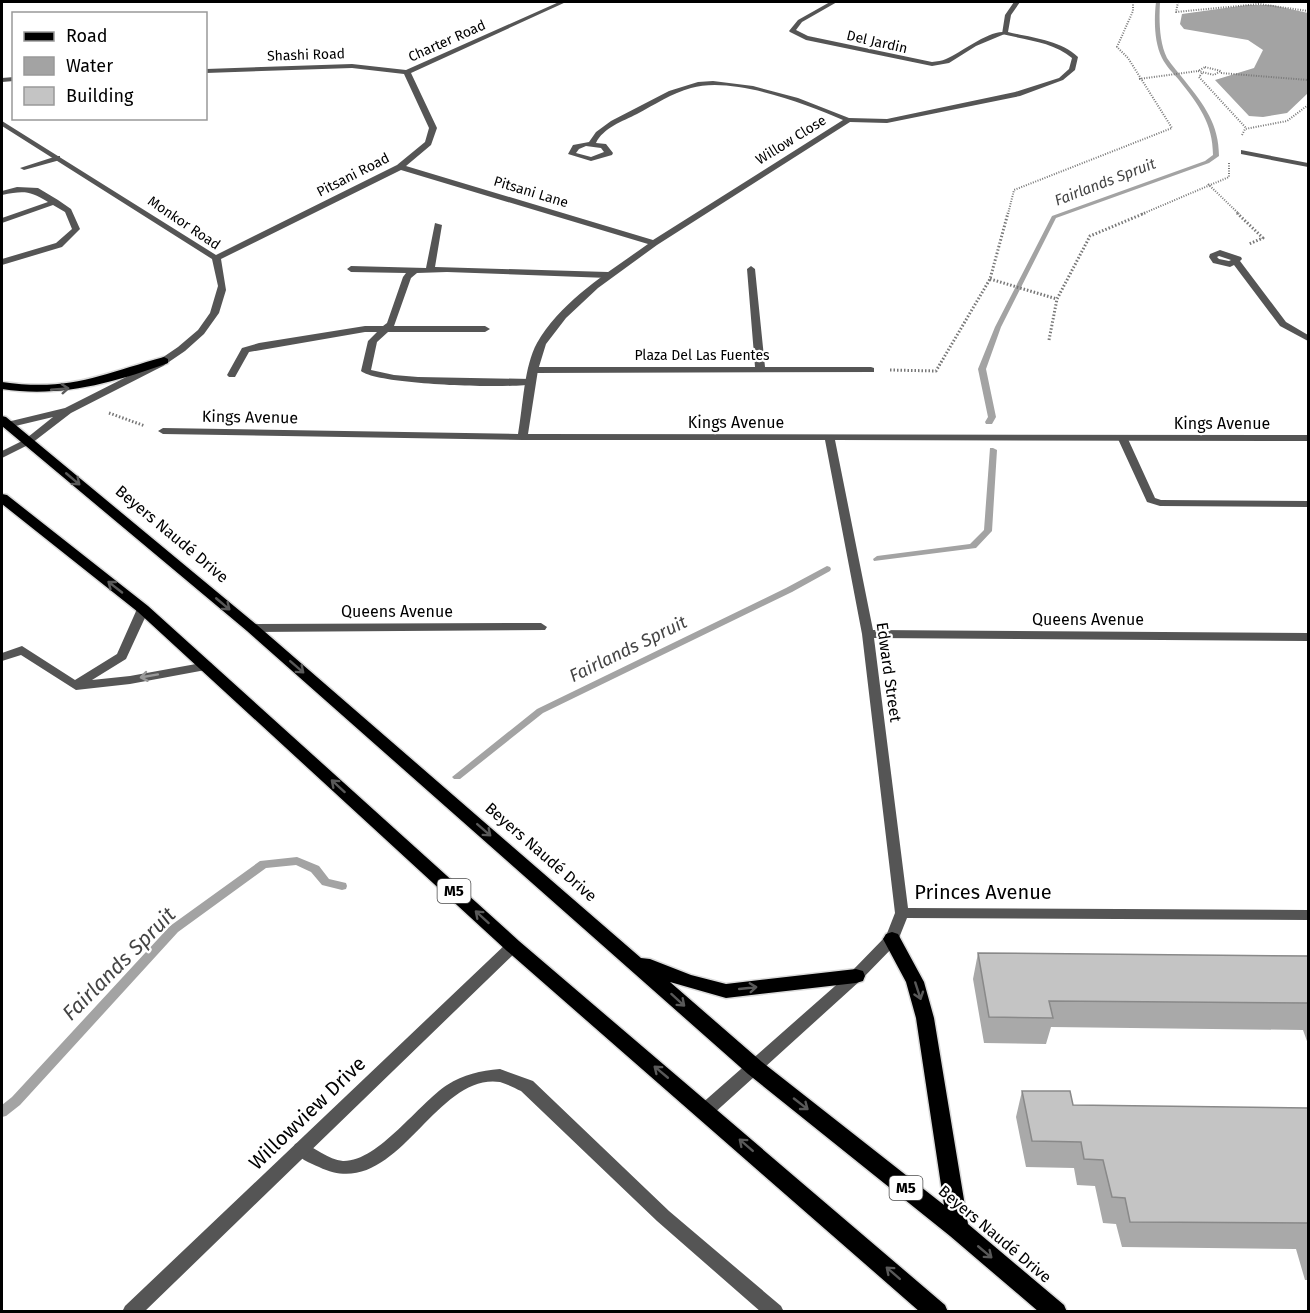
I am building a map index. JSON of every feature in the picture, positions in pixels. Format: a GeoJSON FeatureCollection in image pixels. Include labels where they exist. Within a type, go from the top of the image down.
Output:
{"type":"FeatureCollection","features":[{"type":"Feature","properties":{"kind":"main road"},"geometry":{"type":"LineString","coordinates":[[2,386],[26,390],[69,388],[115,378],[164,361]]}},
{"type":"Feature","properties":{"kind":"main road","name":"Beyers Naudé Drive"},"geometry":{"type":"LineString","coordinates":[[3,424],[28,441],[252,628],[755,1068],[958,1229],[1056,1311]]}},
{"type":"Feature","properties":{"kind":"main road","name":"M5"},"geometry":{"type":"LineString","coordinates":[[2,498],[143,609],[513,945],[937,1311]]}},
{"type":"Feature","properties":{"kind":"main road"},"geometry":{"type":"LineString","coordinates":[[892,939],[915,982],[925,1018],[958,1229]]}},
{"type":"Feature","properties":{"kind":"main road"},"geometry":{"type":"LineString","coordinates":[[633,959],[688,982],[726,991],[856,976]]}},
{"type":"Feature","properties":{"kind":"street","name":"Charter Road"},"geometry":{"type":"LineString","coordinates":[[407,72],[563,2]]}},
{"type":"Feature","properties":{"kind":"street","name":"Del Jardin"},"geometry":{"type":"LineString","coordinates":[[834,2],[806,17],[792,31],[806,38],[932,64],[947,63],[974,45],[1004,33]]}},
{"type":"Feature","properties":{"kind":"street"},"geometry":{"type":"LineString","coordinates":[[1004,33],[1008,15],[1017,2]]}},
{"type":"Feature","properties":{"kind":"street","name":"Willow Close"},"geometry":{"type":"LineString","coordinates":[[524,436],[533,370],[541,344],[549,332],[608,275],[654,243],[848,120],[887,121],[1017,94],[1061,79],[1076,64],[1076,58],[1066,49],[1004,33]]}},
{"type":"Feature","properties":{"kind":"street","name":"Shashi Road"},"geometry":{"type":"LineString","coordinates":[[207,71],[352,66],[407,72]]}},
{"type":"Feature","properties":{"kind":"street","name":"Pitsani Road"},"geometry":{"type":"LineString","coordinates":[[216,258],[400,167],[428,143],[433,128],[407,72]]}},
{"type":"Feature","properties":{"kind":"street"},"geometry":{"type":"LineString","coordinates":[[592,144],[594,137],[605,128],[688,86],[708,83],[731,85],[820,106],[848,120]]}},
{"type":"Feature","properties":{"kind":"street","name":"Monkor Road"},"geometry":{"type":"LineString","coordinates":[[2,123],[216,258],[222,289],[215,314],[185,345],[164,361],[137,378],[68,411],[28,441],[2,455]]}},
{"type":"Feature","properties":{"kind":"street"},"geometry":{"type":"LineString","coordinates":[[1244,152],[1308,165]]}},
{"type":"Feature","properties":{"kind":"street"},"geometry":{"type":"LineString","coordinates":[[24,168],[57,158]]}},
{"type":"Feature","properties":{"kind":"street","name":"Pitsani Lane"},"geometry":{"type":"LineString","coordinates":[[400,167],[654,243]]}},
{"type":"Feature","properties":{"kind":"street"},"geometry":{"type":"LineString","coordinates":[[2,193],[26,188],[55,202],[68,211],[76,229],[67,240],[59,245],[2,262]]}},
{"type":"Feature","properties":{"kind":"street"},"geometry":{"type":"LineString","coordinates":[[2,220],[55,202]]}},
{"type":"Feature","properties":{"kind":"street"},"geometry":{"type":"LineString","coordinates":[[430,269],[438,225]]}},
{"type":"Feature","properties":{"kind":"street"},"geometry":{"type":"LineString","coordinates":[[1236,262],[1222,263],[1213,258],[1214,254],[1235,256],[1238,259],[1236,262],[1283,324],[1308,338]]}},
{"type":"Feature","properties":{"kind":"street"},"geometry":{"type":"LineString","coordinates":[[351,269],[416,271],[430,269],[608,275]]}},
{"type":"Feature","properties":{"kind":"street"},"geometry":{"type":"LineString","coordinates":[[751,269],[760,368]]}},
{"type":"Feature","properties":{"kind":"street"},"geometry":{"type":"LineString","coordinates":[[416,271],[407,277],[395,315],[388,327],[375,338],[366,371],[371,375],[402,378],[531,382]]}},
{"type":"Feature","properties":{"kind":"street"},"geometry":{"type":"LineString","coordinates":[[232,375],[242,355],[251,348],[356,330],[388,327],[485,329]]}},
{"type":"Feature","properties":{"kind":"street","name":"Plaza Del Las Fuentes"},"geometry":{"type":"LineString","coordinates":[[533,370],[760,368],[871,370]]}},
{"type":"Feature","properties":{"kind":"street","name":"Monkor Road"},"geometry":{"type":"LineString","coordinates":[[3,424],[68,411]]}},
{"type":"Feature","properties":{"kind":"street","name":"Kings Avenue"},"geometry":{"type":"LineString","coordinates":[[163,431],[524,436],[1308,438]]}},
{"type":"Feature","properties":{"kind":"street","name":"Edward Street"},"geometry":{"type":"LineString","coordinates":[[829,437],[868,634],[902,913]]}},
{"type":"Feature","properties":{"kind":"street"},"geometry":{"type":"LineString","coordinates":[[1123,439],[1151,500],[1160,503],[1308,504]]}},
{"type":"Feature","properties":{"kind":"street"},"geometry":{"type":"LineString","coordinates":[[76,686],[122,656],[143,609]]}},
{"type":"Feature","properties":{"kind":"street","name":"Queens Avenue"},"geometry":{"type":"LineString","coordinates":[[252,628],[541,627]]}},
{"type":"Feature","properties":{"kind":"street","name":"Queens Avenue"},"geometry":{"type":"LineString","coordinates":[[868,634],[1308,637]]}},
{"type":"Feature","properties":{"kind":"street"},"geometry":{"type":"LineString","coordinates":[[2,657],[22,650],[76,686],[129,680],[207,666]]}},
{"type":"Feature","properties":{"kind":"street","name":"Princes Avenue"},"geometry":{"type":"LineString","coordinates":[[706,1110],[856,976],[892,939],[902,913],[1308,915]]}},
{"type":"Feature","properties":{"kind":"street","name":"Willowview Drive"},"geometry":{"type":"LineString","coordinates":[[130,1311],[513,945]]}},
{"type":"Feature","properties":{"kind":"street"},"geometry":{"type":"LineString","coordinates":[[301,1149],[335,1167],[359,1166],[379,1155],[450,1092],[477,1077],[493,1074],[515,1078],[527,1086],[663,1216],[776,1311]]}},
{"type":"Feature","properties":{"kind":"path"},"geometry":{"type":"LineString","coordinates":[[871,370],[936,371],[990,279],[1014,190],[1172,128],[1139,80],[1128,58],[1117,47],[1133,11],[1132,2]]}},
{"type":"Feature","properties":{"kind":"path"},"geometry":{"type":"LineString","coordinates":[[1178,2],[1176,12],[1259,4],[1308,11]]}},
{"type":"Feature","properties":{"kind":"path"},"geometry":{"type":"LineString","coordinates":[[1139,80],[1210,67],[1221,73]]}},
{"type":"Feature","properties":{"kind":"path"},"geometry":{"type":"LineString","coordinates":[[1198,71],[1308,80]]}},
{"type":"Feature","properties":{"kind":"path"},"geometry":{"type":"LineString","coordinates":[[1202,73],[1199,77],[1245,128]]}},
{"type":"Feature","properties":{"kind":"path"},"geometry":{"type":"LineString","coordinates":[[1049,340],[1057,299],[1090,236],[1229,177],[1229,163],[1244,152],[1240,144],[1245,129],[1280,125],[1300,115],[1308,105]]}},
{"type":"Feature","properties":{"kind":"path"},"geometry":{"type":"LineString","coordinates":[[1208,184],[1263,238],[1228,254]]}},
{"type":"Feature","properties":{"kind":"path"},"geometry":{"type":"LineString","coordinates":[[990,279],[1057,299]]}},
{"type":"Feature","properties":{"kind":"path"},"geometry":{"type":"LineString","coordinates":[[109,413],[123,420],[163,431]]}},
{"type":"Feature","properties":{"kind":"water"},"geometry":{"type":"Polygon","coordinates":[[[1247,5],[1272,5],[1308,13],[1308,93],[1287,113],[1263,117],[1249,116],[1215,80],[1254,68],[1263,50],[1248,40],[1184,29],[1180,24],[1182,14],[1247,5]]]}},
{"type":"Feature","properties":{"kind":"building"},"geometry":{"type":"Polygon","coordinates":[[[978,953],[1308,956],[1308,1003],[1049,1001],[1053,1018],[989,1017],[978,953]]]}},
{"type":"Feature","properties":{"kind":"building"},"geometry":{"type":"Polygon","coordinates":[[[1022,1091],[1070,1091],[1073,1105],[1308,1108],[1308,1223],[1130,1222],[1125,1198],[1112,1197],[1103,1160],[1084,1159],[1081,1142],[1032,1141],[1022,1091]]]}},
{"type":"Feature","properties":{"kind":"waterway","name":"Fairlands Spruit"},"geometry":{"type":"LineString","coordinates":[[989,422],[992,417],[982,369],[998,327],[1054,217],[1207,162],[1216,156],[1216,142],[1207,116],[1164,55],[1157,15],[1158,2]]}},
{"type":"Feature","properties":{"kind":"waterway","name":"Fairlands Spruit"},"geometry":{"type":"LineString","coordinates":[[877,559],[973,546],[988,531],[993,450]]}},
{"type":"Feature","properties":{"kind":"waterway","name":"Fairlands Spruit"},"geometry":{"type":"LineString","coordinates":[[457,777],[540,711],[789,590],[827,569]]}},
{"type":"Feature","properties":{"kind":"waterway","name":"Fairlands Spruit"},"geometry":{"type":"LineString","coordinates":[[2,1112],[16,1101],[174,929],[264,864],[297,861],[315,869],[326,882],[342,886]]}}]}
